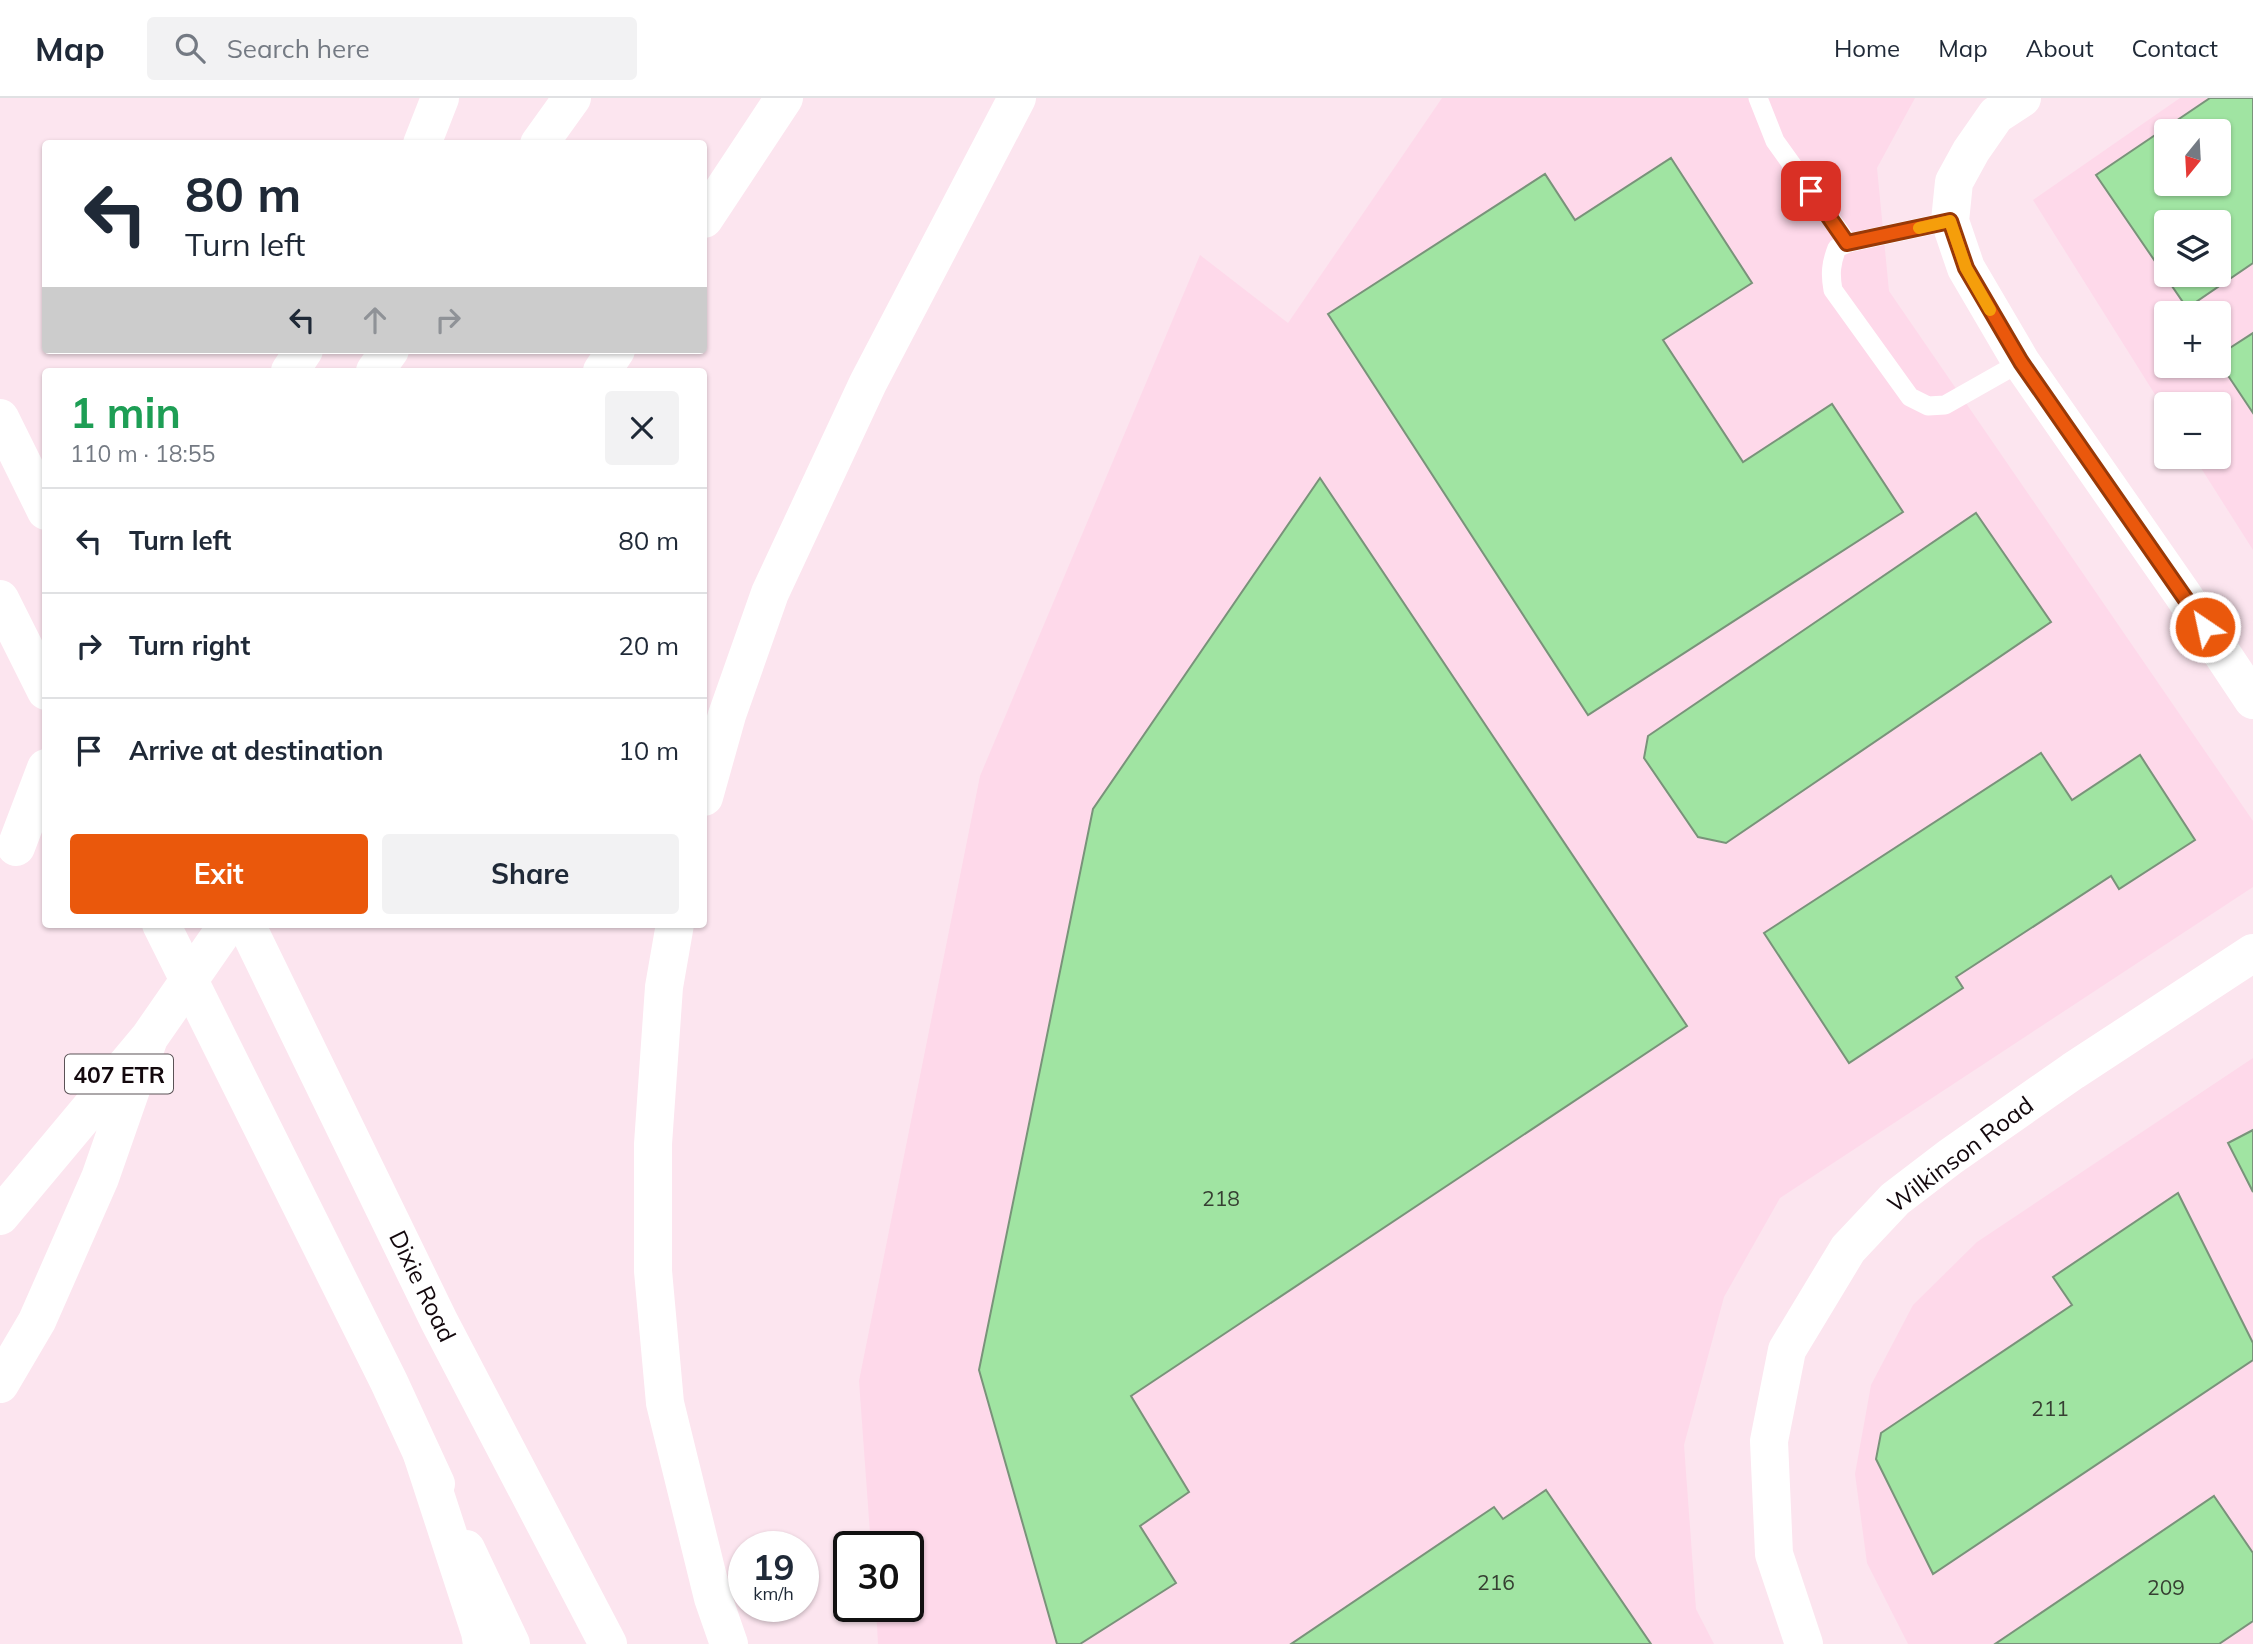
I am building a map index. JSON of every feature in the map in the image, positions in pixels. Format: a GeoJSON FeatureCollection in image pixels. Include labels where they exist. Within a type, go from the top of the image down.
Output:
{"type":"FeatureCollection","features":[{"type":"Feature","properties":{"kind":"main road"},"geometry":{"type":"LineString","coordinates":[[424,140],[440,98]]}},
{"type":"Feature","properties":{"kind":"main road"},"geometry":{"type":"LineString","coordinates":[[542,140],[572,98]]}},
{"type":"Feature","properties":{"kind":"main road"},"geometry":{"type":"LineString","coordinates":[[707,214],[784,98]]}},
{"type":"Feature","properties":{"kind":"main road"},"geometry":{"type":"LineString","coordinates":[[707,786],[727,715],[770,593],[868,383],[1017,98]]}},
{"type":"Feature","properties":{"kind":"main road"},"geometry":{"type":"LineString","coordinates":[[2022,98],[1996,115],[1970,151],[1954,182],[1950,221],[1966,268],[2021,362],[2253,700]]}},
{"type":"Feature","properties":{"kind":"main road"},"geometry":{"type":"LineString","coordinates":[[0,418],[42,503]]}},
{"type":"Feature","properties":{"kind":"main road"},"geometry":{"type":"LineString","coordinates":[[0,599],[42,683]]}},
{"type":"Feature","properties":{"kind":"main road"},"geometry":{"type":"LineString","coordinates":[[8,858],[42,777]]}},
{"type":"Feature","properties":{"kind":"main road"},"geometry":{"type":"LineString","coordinates":[[8,858],[42,814]]}},
{"type":"Feature","properties":{"kind":"main road"},"geometry":{"type":"LineString","coordinates":[[163,928],[389,1382],[511,1644]]}},
{"type":"Feature","properties":{"kind":"main road","name":"407 ETR"},"geometry":{"type":"LineString","coordinates":[[0,1216],[149,1038],[225,928]]}},
{"type":"Feature","properties":{"kind":"main road","name":"Dixie Road"},"geometry":{"type":"LineString","coordinates":[[248,928],[439,1321],[608,1644]]}},
{"type":"Feature","properties":{"kind":"main road"},"geometry":{"type":"LineString","coordinates":[[674,928],[664,987],[653,1144],[653,1271],[665,1403],[713,1598],[729,1644]]}},
{"type":"Feature","properties":{"kind":"main road","name":"Wilkinson Road"},"geometry":{"type":"LineString","coordinates":[[1804,1644],[1774,1554],[1769,1441],[1787,1350],[1848,1249],[1895,1199],[1950,1157],[2085,1063],[2253,953]]}},
{"type":"Feature","properties":{"kind":"main road"},"geometry":{"type":"LineString","coordinates":[[0,1384],[37,1321],[100,1178],[149,1038]]}},
{"type":"Feature","properties":{"kind":"main road"},"geometry":{"type":"LineString","coordinates":[[422,1454],[481,1632],[482,1644]]}},
{"type":"Feature","properties":{"kind":"lane"},"geometry":{"type":"LineString","coordinates":[[1758,98],[1775,141],[1847,243]]}},
{"type":"Feature","properties":{"kind":"lane"},"geometry":{"type":"LineString","coordinates":[[1950,221],[1847,243],[1837,248],[1830,275],[1833,290],[1910,397],[1928,405],[1945,405],[2021,362]]}},
{"type":"Feature","properties":{"kind":"shaded area"},"geometry":{"type":"Polygon","coordinates":[[[1442,98],[1915,98],[1877,168],[1889,291],[2253,821],[2253,887],[1780,1198],[1724,1297],[1684,1445],[1696,1609],[1714,1644],[878,1644],[877,1622],[924,1622],[924,1531],[870,1531],[859,1381],[980,776],[1200,255],[1288,323],[1442,98]]]}},
{"type":"Feature","properties":{"kind":"shaded area"},"geometry":{"type":"Polygon","coordinates":[[[2180,98],[2253,98],[2253,550],[2202,469],[2231,469],[2231,392],[2154,393],[2033,200],[2180,98]]]}},
{"type":"Feature","properties":{"kind":"shaded area"},"geometry":{"type":"Polygon","coordinates":[[[2253,1058],[2253,1644],[1908,1644],[1867,1563],[1855,1474],[1871,1385],[1913,1305],[1977,1242],[2253,1058]]]}},
{"type":"Feature","properties":{"kind":"building"},"geometry":{"type":"Polygon","coordinates":[[[2210,98],[2253,98],[2253,263],[2231,278],[2231,210],[2154,210],[2154,260],[2096,175],[2154,136],[2154,196],[2231,196],[2231,119],[2179,119],[2210,98]]]}},
{"type":"Feature","properties":{"kind":"building"},"geometry":{"type":"Polygon","coordinates":[[[1671,158],[1752,283],[1663,340],[1743,462],[1832,404],[1903,512],[1588,715],[1328,314],[1545,174],[1575,220],[1671,158]]]}},
{"type":"Feature","properties":{"kind":"building"},"geometry":{"type":"Polygon","coordinates":[[[2173,287],[2218,287],[2197,301],[2182,301],[2173,287]]]}},
{"type":"Feature","properties":{"kind":"building"},"geometry":{"type":"Polygon","coordinates":[[[2253,333],[2253,413],[2230,378],[2231,347],[2253,333]]]}},
{"type":"Feature","properties":{"kind":"building"},"geometry":{"type":"Polygon","coordinates":[[[1320,478],[1687,1026],[1131,1396],[1189,1492],[1140,1526],[1176,1583],[1080,1644],[1057,1644],[979,1370],[1093,809],[1320,478]]]}},
{"type":"Feature","properties":{"kind":"building"},"geometry":{"type":"Polygon","coordinates":[[[1976,513],[2051,622],[1726,843],[1698,837],[1644,758],[1648,736],[1976,513]]]}},
{"type":"Feature","properties":{"kind":"building"},"geometry":{"type":"Polygon","coordinates":[[[2041,753],[2072,800],[2140,755],[2195,840],[2119,889],[2111,876],[1956,977],[1963,988],[1849,1063],[1764,933],[2041,753]]]}},
{"type":"Feature","properties":{"kind":"building"},"geometry":{"type":"Polygon","coordinates":[[[2253,1130],[2253,1192],[2228,1143],[2253,1130]]]}},
{"type":"Feature","properties":{"kind":"building"},"geometry":{"type":"Polygon","coordinates":[[[2178,1193],[2253,1343],[2253,1360],[1933,1574],[1876,1459],[1881,1433],[2072,1305],[2053,1277],[2178,1193]]]}},
{"type":"Feature","properties":{"kind":"building"},"geometry":{"type":"Polygon","coordinates":[[[1546,1490],[1651,1644],[1291,1644],[1494,1507],[1503,1519],[1546,1490]]]}},
{"type":"Feature","properties":{"kind":"building"},"geometry":{"type":"Polygon","coordinates":[[[2214,1496],[2253,1553],[2253,1621],[2219,1644],[1995,1644],[2214,1496]]]}},
{"type":"Feature","properties":{"kind":"slow traffic"},"geometry":{"type":"LineString","coordinates":[[1919,228],[1950,221],[1966,268],[1990,310]]}},
{"type":"Feature","properties":{"kind":"route"},"geometry":{"type":"LineString","coordinates":[[1811,191],[1847,243],[1950,221],[1966,268],[2021,362],[2205,627]]}}]}
